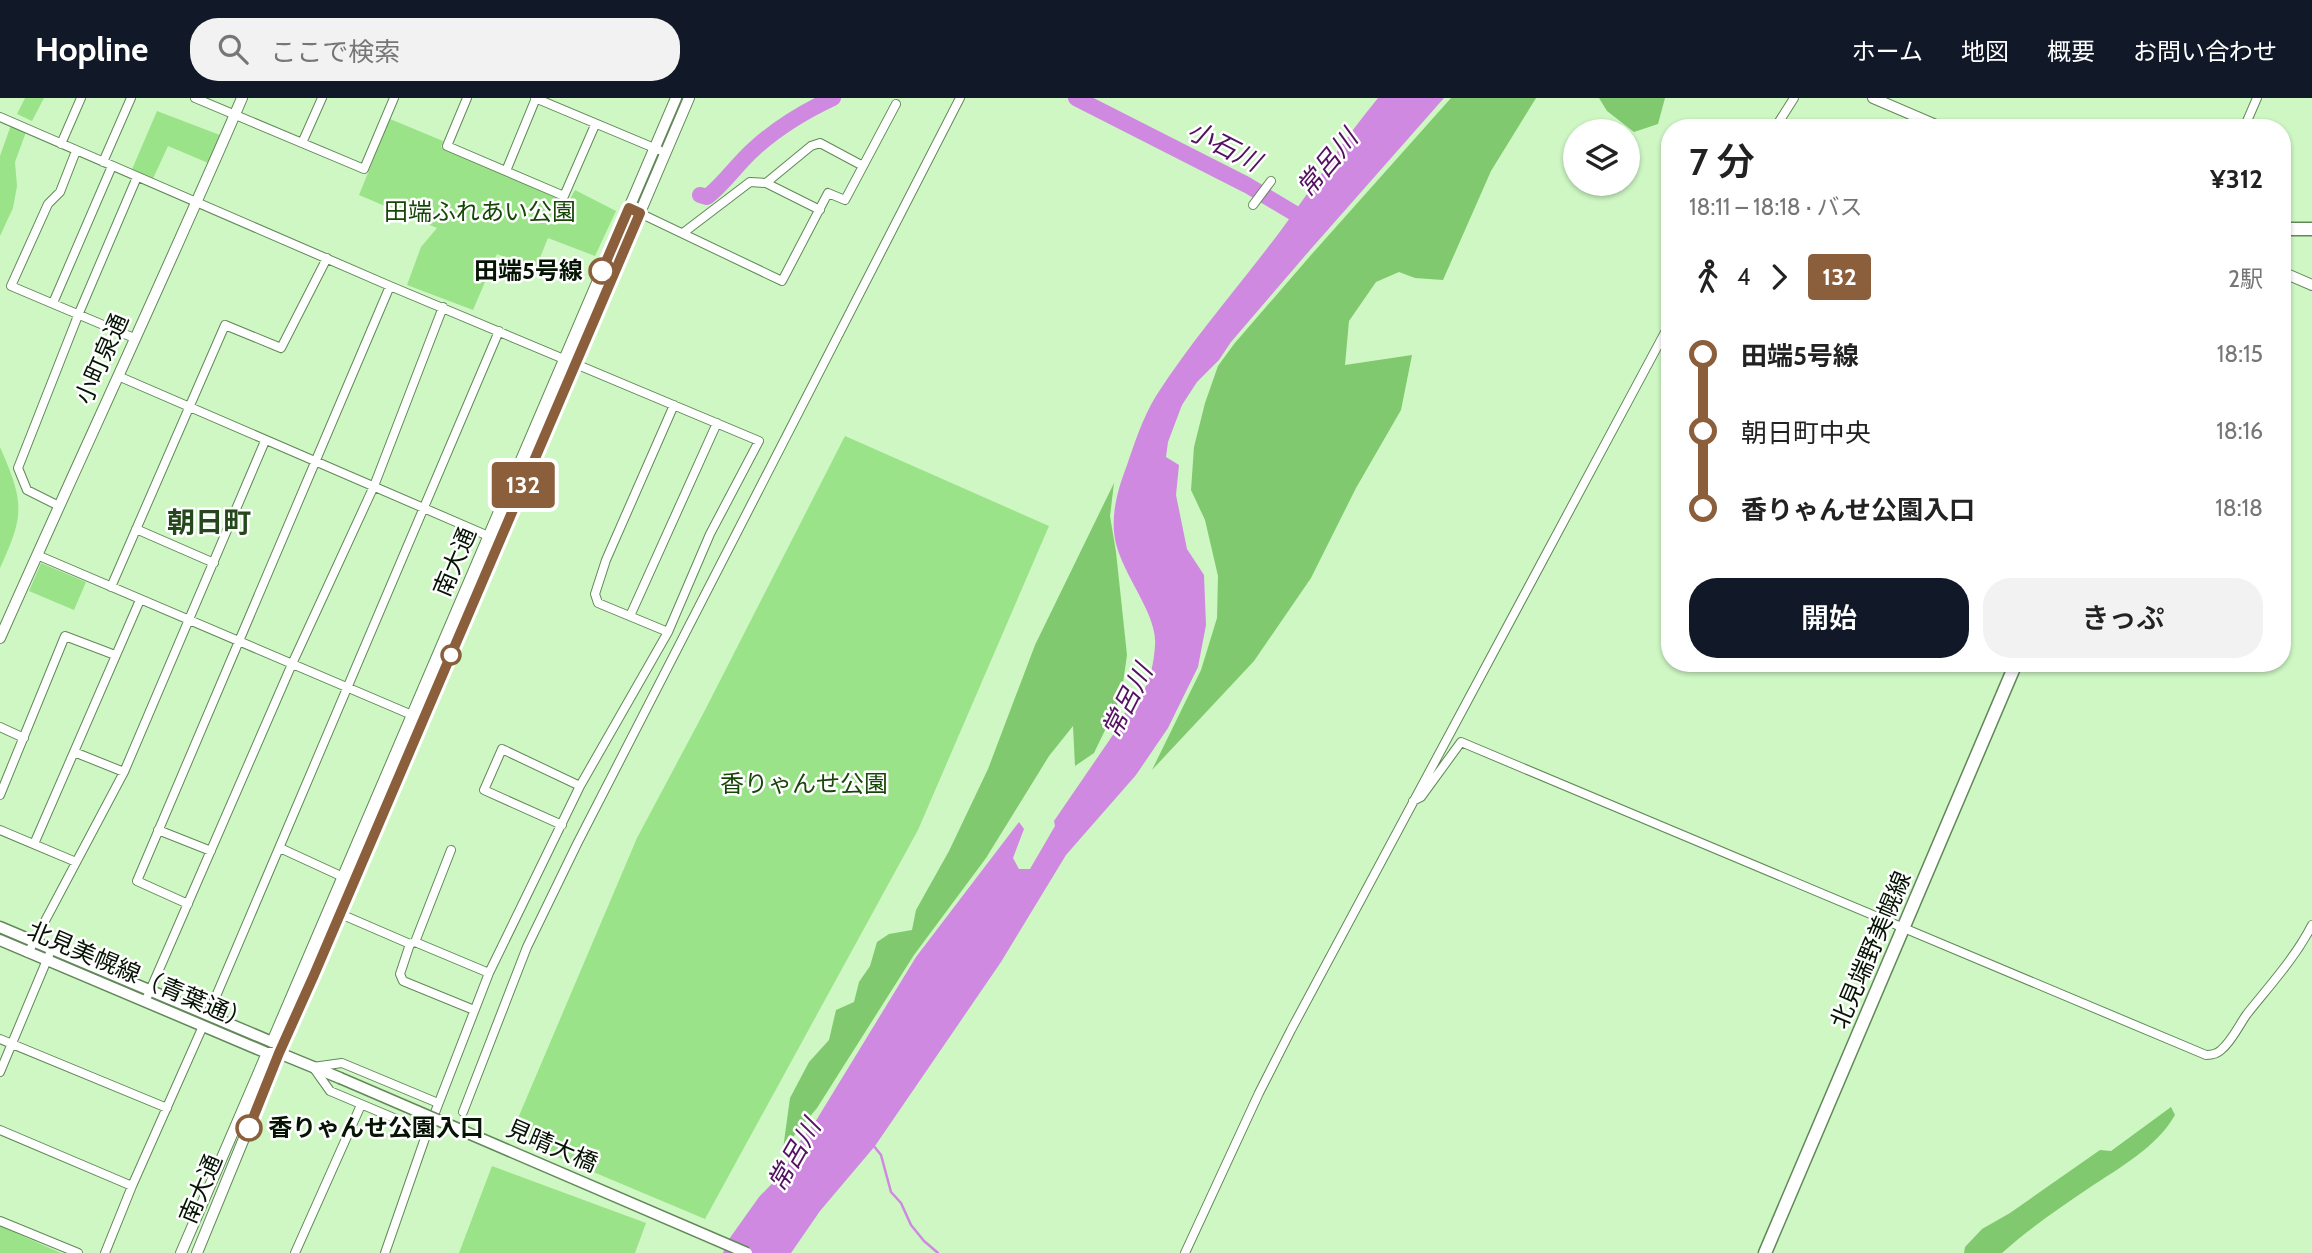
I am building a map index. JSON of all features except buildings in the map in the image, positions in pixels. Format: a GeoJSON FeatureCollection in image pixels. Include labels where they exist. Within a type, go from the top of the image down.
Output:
{"type":"FeatureCollection","features":[{"type":"Feature","properties":{"kind":"main road"},"geometry":{"type":"LineString","coordinates":[[2291,229],[2312,229]]}},
{"type":"Feature","properties":{"kind":"main road","name":"北見端野美幌線"},"geometry":{"type":"LineString","coordinates":[[1765,1253],[2012,672]]}},
{"type":"Feature","properties":{"kind":"main road","name":"北見美幌線（青葉通）"},"geometry":{"type":"LineString","coordinates":[[0,927],[47,960],[203,1026],[269,1047]]}},
{"type":"Feature","properties":{"kind":"main road","name":"北見美幌線（青葉通）"},"geometry":{"type":"LineString","coordinates":[[0,940],[51,949],[208,1015],[269,1047]]}},
{"type":"Feature","properties":{"kind":"main road"},"geometry":{"type":"LineString","coordinates":[[269,1047],[313,1067]]}},
{"type":"Feature","properties":{"kind":"main road","name":"見晴大橋"},"geometry":{"type":"LineString","coordinates":[[313,1067],[747,1253]]}},
{"type":"Feature","properties":{"kind":"street"},"geometry":{"type":"LineString","coordinates":[[61,144],[81,98]]}},
{"type":"Feature","properties":{"kind":"street"},"geometry":{"type":"LineString","coordinates":[[103,162],[131,98]]}},
{"type":"Feature","properties":{"kind":"street"},"geometry":{"type":"LineString","coordinates":[[195,98],[364,169],[394,98]]}},
{"type":"Feature","properties":{"kind":"street","name":"小町泉通"},"geometry":{"type":"LineString","coordinates":[[0,638],[242,98]]}},
{"type":"Feature","properties":{"kind":"street"},"geometry":{"type":"LineString","coordinates":[[302,143],[322,98]]}},
{"type":"Feature","properties":{"kind":"street"},"geometry":{"type":"LineString","coordinates":[[467,98],[447,146],[564,196],[595,125]]}},
{"type":"Feature","properties":{"kind":"street"},"geometry":{"type":"LineString","coordinates":[[506,171],[535,98],[665,153]]}},
{"type":"Feature","properties":{"kind":"street","name":"南大通"},"geometry":{"type":"LineString","coordinates":[[181,1253],[676,98]]}},
{"type":"Feature","properties":{"kind":"street","name":"南大通"},"geometry":{"type":"LineString","coordinates":[[197,1253],[279,1053],[689,98]]}},
{"type":"Feature","properties":{"kind":"street"},"geometry":{"type":"LineString","coordinates":[[463,1112],[527,947],[577,844],[960,98]]}},
{"type":"Feature","properties":{"kind":"street"},"geometry":{"type":"LineString","coordinates":[[1780,119],[1794,98]]}},
{"type":"Feature","properties":{"kind":"street"},"geometry":{"type":"LineString","coordinates":[[1873,98],[1922,119]]}},
{"type":"Feature","properties":{"kind":"street"},"geometry":{"type":"LineString","coordinates":[[2248,119],[2257,98]]}},
{"type":"Feature","properties":{"kind":"street"},"geometry":{"type":"LineString","coordinates":[[629,208],[782,281],[828,193],[845,200],[895,104]]}},
{"type":"Feature","properties":{"kind":"street"},"geometry":{"type":"LineString","coordinates":[[0,117],[390,286],[759,441],[710,534],[668,632],[580,786],[489,973],[427,1132],[384,1253]]}},
{"type":"Feature","properties":{"kind":"street"},"geometry":{"type":"LineString","coordinates":[[766,183],[811,146],[820,144],[863,166]]}},
{"type":"Feature","properties":{"kind":"street"},"geometry":{"type":"LineString","coordinates":[[76,151],[60,192],[48,204],[11,286],[134,338]]}},
{"type":"Feature","properties":{"kind":"street"},"geometry":{"type":"LineString","coordinates":[[53,303],[112,166]]}},
{"type":"Feature","properties":{"kind":"street"},"geometry":{"type":"LineString","coordinates":[[59,506],[27,490],[18,468],[79,313],[137,177]]}},
{"type":"Feature","properties":{"kind":"street"},"geometry":{"type":"LineString","coordinates":[[1253,205],[1270,181]]}},
{"type":"Feature","properties":{"kind":"street"},"geometry":{"type":"LineString","coordinates":[[683,233],[750,182],[766,183],[820,210]]}},
{"type":"Feature","properties":{"kind":"street"},"geometry":{"type":"LineString","coordinates":[[111,587],[225,325],[281,348],[327,258]]}},
{"type":"Feature","properties":{"kind":"street"},"geometry":{"type":"LineString","coordinates":[[2291,276],[2312,285]]}},
{"type":"Feature","properties":{"kind":"street"},"geometry":{"type":"LineString","coordinates":[[188,904],[137,881],[390,286]]}},
{"type":"Feature","properties":{"kind":"street"},"geometry":{"type":"LineString","coordinates":[[145,1002],[292,664],[374,486],[443,307]]}},
{"type":"Feature","properties":{"kind":"street"},"geometry":{"type":"LineString","coordinates":[[208,1015],[499,331]]}},
{"type":"Feature","properties":{"kind":"street"},"geometry":{"type":"LineString","coordinates":[[1185,1253],[1259,1093],[1661,340]]}},
{"type":"Feature","properties":{"kind":"street"},"geometry":{"type":"LineString","coordinates":[[118,376],[499,540]]}},
{"type":"Feature","properties":{"kind":"street"},"geometry":{"type":"LineString","coordinates":[[668,632],[598,603],[595,594],[606,560],[674,405]]}},
{"type":"Feature","properties":{"kind":"street"},"geometry":{"type":"LineString","coordinates":[[630,616],[718,423]]}},
{"type":"Feature","properties":{"kind":"street"},"geometry":{"type":"LineString","coordinates":[[31,947],[124,772],[265,441]]}},
{"type":"Feature","properties":{"kind":"street"},"geometry":{"type":"LineString","coordinates":[[136,529],[214,563]]}},
{"type":"Feature","properties":{"kind":"street"},"geometry":{"type":"LineString","coordinates":[[37,555],[412,715]]}},
{"type":"Feature","properties":{"kind":"street"},"geometry":{"type":"LineString","coordinates":[[34,844],[140,600]]}},
{"type":"Feature","properties":{"kind":"street"},"geometry":{"type":"LineString","coordinates":[[0,795],[65,636],[115,655]]}},
{"type":"Feature","properties":{"kind":"street"},"geometry":{"type":"LineString","coordinates":[[0,727],[24,738]]}},
{"type":"Feature","properties":{"kind":"street"},"geometry":{"type":"LineString","coordinates":[[1413,801],[1422,797],[1461,742],[2206,1055],[2221,1051],[2228,1043],[2302,945],[2312,925]]}},
{"type":"Feature","properties":{"kind":"street"},"geometry":{"type":"LineString","coordinates":[[562,825],[484,790],[502,749],[580,786]]}},
{"type":"Feature","properties":{"kind":"street"},"geometry":{"type":"LineString","coordinates":[[74,752],[124,772]]}},
{"type":"Feature","properties":{"kind":"street"},"geometry":{"type":"LineString","coordinates":[[0,830],[76,862]]}},
{"type":"Feature","properties":{"kind":"street"},"geometry":{"type":"LineString","coordinates":[[158,830],[211,851]]}},
{"type":"Feature","properties":{"kind":"street"},"geometry":{"type":"LineString","coordinates":[[280,848],[343,877]]}},
{"type":"Feature","properties":{"kind":"street"},"geometry":{"type":"LineString","coordinates":[[451,850],[400,974],[403,981],[474,1010]]}},
{"type":"Feature","properties":{"kind":"street"},"geometry":{"type":"LineString","coordinates":[[329,909],[489,973]]}},
{"type":"Feature","properties":{"kind":"street"},"geometry":{"type":"LineString","coordinates":[[0,1072],[51,949]]}},
{"type":"Feature","properties":{"kind":"street"},"geometry":{"type":"LineString","coordinates":[[105,1253],[203,1026]]}},
{"type":"Feature","properties":{"kind":"street"},"geometry":{"type":"LineString","coordinates":[[0,1039],[167,1108]]}},
{"type":"Feature","properties":{"kind":"street"},"geometry":{"type":"LineString","coordinates":[[427,1132],[330,1091],[313,1067],[342,1063],[438,1103]]}},
{"type":"Feature","properties":{"kind":"street"},"geometry":{"type":"LineString","coordinates":[[295,1253],[361,1105]]}},
{"type":"Feature","properties":{"kind":"street"},"geometry":{"type":"LineString","coordinates":[[0,1130],[132,1186]]}},
{"type":"Feature","properties":{"kind":"street"},"geometry":{"type":"LineString","coordinates":[[0,1221],[78,1253]]}},
{"type":"Feature","properties":{"kind":"green space"},"geometry":{"type":"Polygon","coordinates":[[[25,98],[44,98],[32,121],[17,114],[25,98]]]}},
{"type":"Feature","properties":{"kind":"green space"},"geometry":{"type":"Polygon","coordinates":[[[1451,98],[1536,98],[1491,171],[1443,280],[1415,278],[1399,272],[1376,282],[1349,321],[1345,365],[1412,355],[1401,410],[1356,488],[1311,578],[1254,661],[1152,770],[1201,670],[1217,618],[1218,576],[1205,520],[1191,490],[1194,447],[1218,366],[1311,255],[1451,98]]]}},
{"type":"Feature","properties":{"kind":"green space"},"geometry":{"type":"Polygon","coordinates":[[[1599,98],[1665,98],[1658,124],[1640,130],[1640,119],[1617,119],[1607,111],[1599,98]]]}},
{"type":"Feature","properties":{"kind":"green space"},"geometry":{"type":"Polygon","coordinates":[[[157,111],[225,137],[213,165],[168,146],[151,183],[130,174],[157,111]]]}},
{"type":"Feature","properties":{"kind":"green space","name":"田端ふれあい公園"},"geometry":{"type":"Polygon","coordinates":[[[390,119],[443,141],[441,147],[569,201],[575,190],[616,211],[595,256],[548,238],[535,270],[497,254],[473,310],[407,285],[421,247],[437,228],[359,195],[390,119]]]}},
{"type":"Feature","properties":{"kind":"green space"},"geometry":{"type":"Polygon","coordinates":[[[11,125],[26,132],[15,162],[17,186],[13,208],[0,236],[0,156],[11,125]]]}},
{"type":"Feature","properties":{"kind":"green space","name":"香りゃんせ公園"},"geometry":{"type":"Polygon","coordinates":[[[845,436],[1049,526],[918,830],[705,1219],[510,1137],[637,838],[845,436]]]}},
{"type":"Feature","properties":{"kind":"green space"},"geometry":{"type":"Polygon","coordinates":[[[0,447],[14,482],[18,508],[14,534],[0,568],[0,447]]]}},
{"type":"Feature","properties":{"kind":"green space"},"geometry":{"type":"Polygon","coordinates":[[[1114,483],[1110,516],[1127,655],[1121,697],[1094,753],[1075,766],[1073,726],[1049,756],[986,858],[914,955],[817,1108],[783,1149],[790,1098],[809,1062],[829,1040],[836,1010],[854,1002],[859,982],[870,966],[877,942],[889,934],[912,930],[916,910],[949,851],[988,769],[1035,645],[1114,483]]]}},
{"type":"Feature","properties":{"kind":"green space"},"geometry":{"type":"Polygon","coordinates":[[[41,563],[86,582],[74,610],[29,591],[41,563]]]}},
{"type":"Feature","properties":{"kind":"green space"},"geometry":{"type":"Polygon","coordinates":[[[2171,1107],[2175,1115],[2148,1147],[2044,1219],[2002,1253],[1964,1253],[1965,1247],[1982,1229],[2010,1213],[2100,1150],[2111,1151],[2171,1107]]]}},
{"type":"Feature","properties":{"kind":"green space"},"geometry":{"type":"Polygon","coordinates":[[[492,1166],[646,1223],[635,1253],[459,1253],[492,1166]]]}},
{"type":"Feature","properties":{"kind":"green space"},"geometry":{"type":"Polygon","coordinates":[[[0,1226],[61,1253],[0,1253],[0,1226]]]}},
{"type":"Feature","properties":{"kind":"water","name":"常呂川"},"geometry":{"type":"Polygon","coordinates":[[[1378,98],[1444,98],[1310,250],[1231,342],[1219,360],[1197,382],[1182,405],[1168,442],[1166,457],[1179,465],[1176,495],[1187,549],[1204,575],[1206,625],[1198,667],[1168,728],[1136,775],[1066,855],[1001,962],[875,1146],[820,1211],[791,1253],[723,1253],[727,1242],[759,1197],[786,1169],[791,1153],[817,1119],[916,957],[1019,822],[1024,829],[1013,858],[1019,869],[1030,869],[1055,826],[1054,821],[1117,729],[1120,719],[1141,696],[1153,665],[1154,632],[1122,561],[1114,523],[1119,489],[1147,412],[1187,351],[1271,244],[1378,98]]]}},
{"type":"Feature","properties":{"kind":"waterway","name":"小石川"},"geometry":{"type":"LineString","coordinates":[[700,195],[707,197],[713,192],[772,134],[833,98]]}},
{"type":"Feature","properties":{"kind":"waterway","name":"小石川"},"geometry":{"type":"LineString","coordinates":[[1076,98],[1247,185],[1309,222]]}},
{"type":"Feature","properties":{"kind":"waterway"},"geometry":{"type":"LineString","coordinates":[[873,1145],[881,1155],[891,1192],[901,1203],[911,1225],[938,1253]]}},
{"type":"Feature","properties":{"kind":"bus line","name":"132"},"geometry":{"type":"LineString","coordinates":[[249,1128],[640,213],[629,208],[602,271]]}},
{"type":"Feature","properties":{"kind":"place","name":"田端5号線"},"geometry":{"type":"Point","coordinates":[602,271]}},
{"type":"Feature","properties":{"kind":"place","name":"香りゃんせ公園入口"},"geometry":{"type":"Point","coordinates":[249,1128]}},
{"type":"Feature","properties":{"kind":"district","name":"朝日町"},"geometry":{"type":"Point","coordinates":[209,522]}}]}
